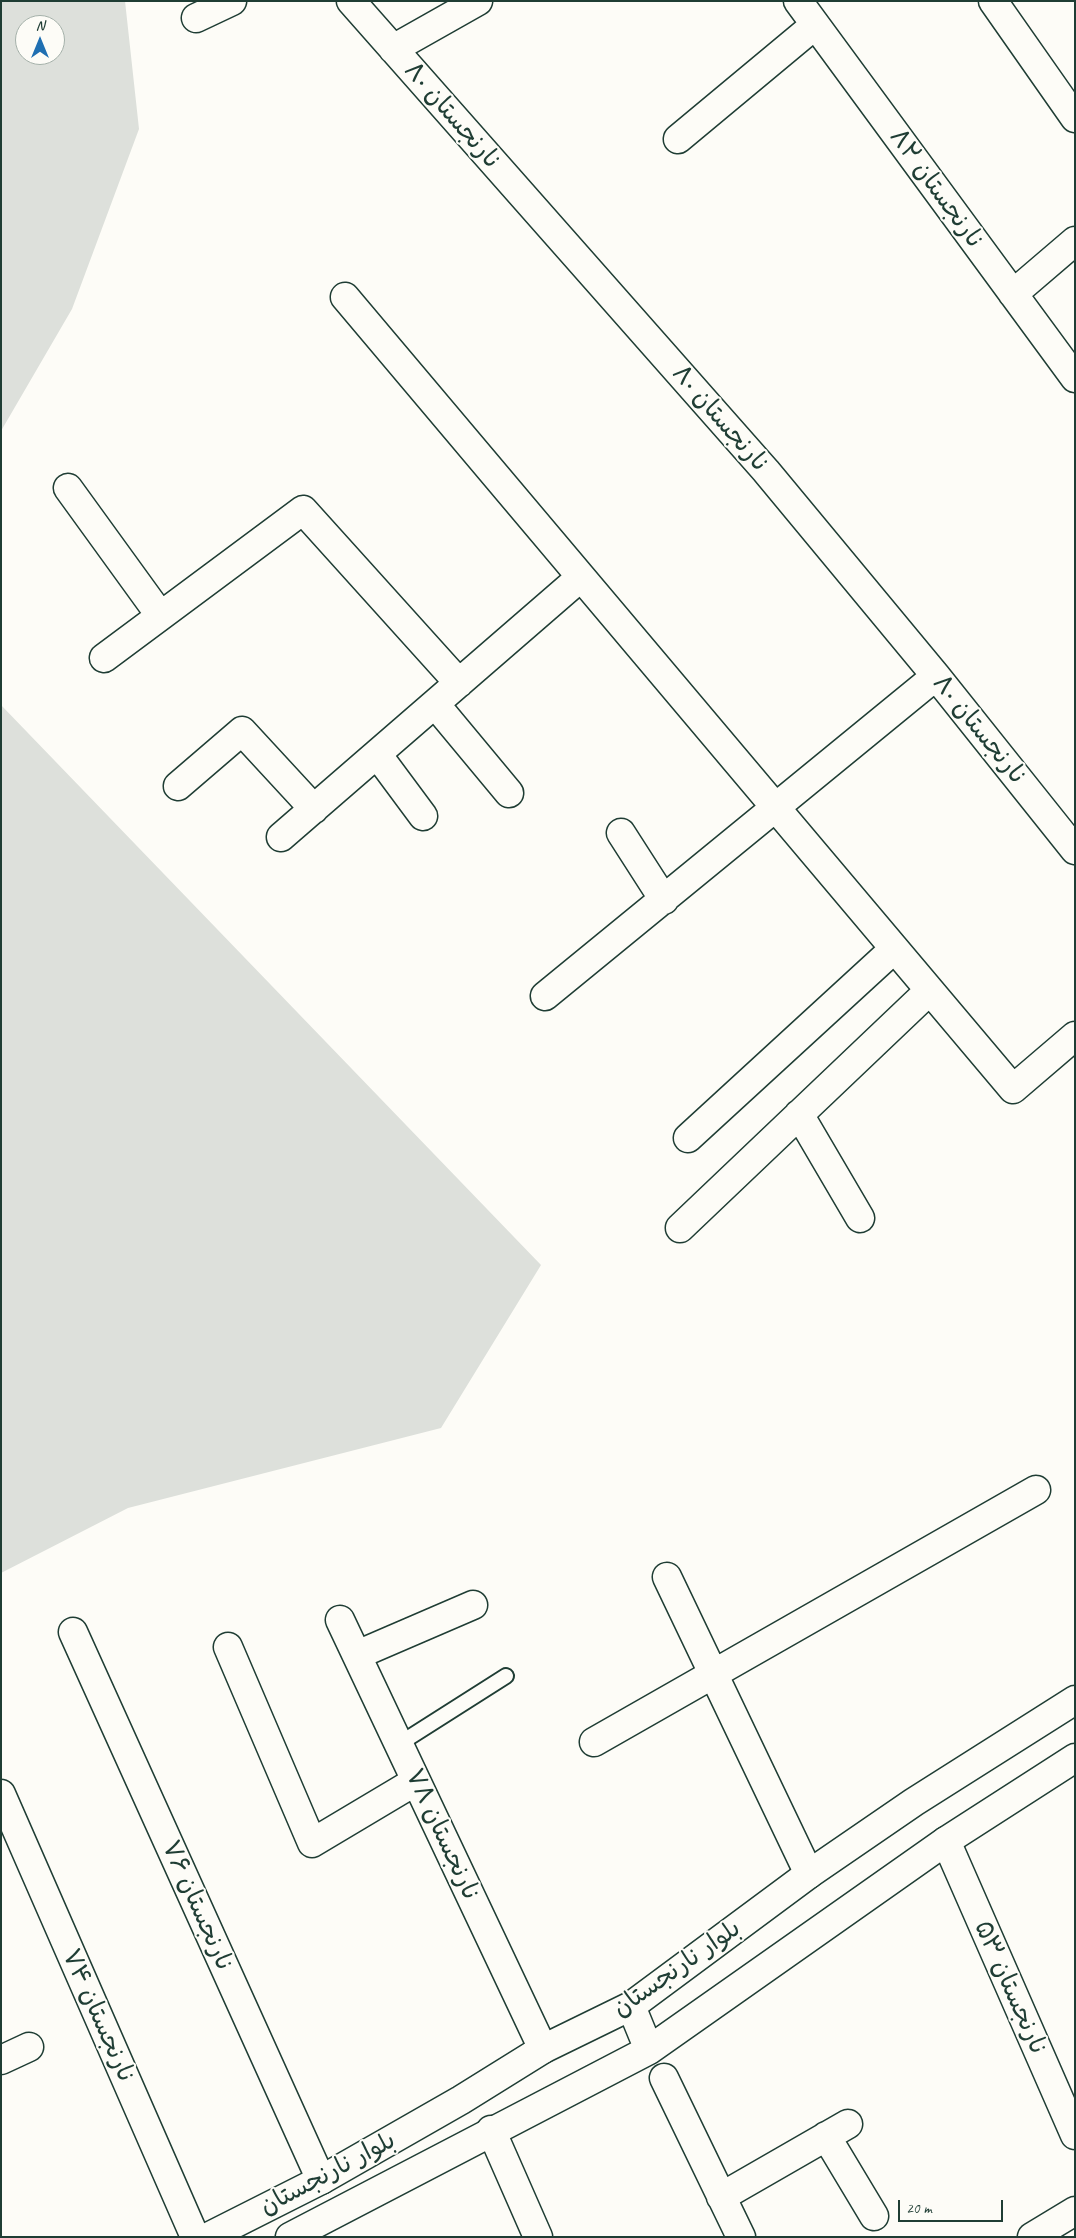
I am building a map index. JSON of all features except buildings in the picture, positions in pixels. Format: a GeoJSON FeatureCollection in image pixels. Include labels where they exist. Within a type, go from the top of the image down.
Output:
{"type":"FeatureCollection","features":[{"type":"Feature","properties":{"kind":"street"},"geometry":{"type":"LineString","coordinates":[[196,18],[232,1]]}},
{"type":"Feature","properties":{"kind":"street","name":"نارنجستان ۸۰"},"geometry":{"type":"LineString","coordinates":[[350,1],[766,471],[936,676],[1075,850]]}},
{"type":"Feature","properties":{"kind":"street"},"geometry":{"type":"LineString","coordinates":[[393,49],[478,1]]}},
{"type":"Feature","properties":{"kind":"street","name":"نارنجستان ۸۲"},"geometry":{"type":"LineString","coordinates":[[798,1],[1075,378]]}},
{"type":"Feature","properties":{"kind":"street"},"geometry":{"type":"LineString","coordinates":[[993,1],[1075,118]]}},
{"type":"Feature","properties":{"kind":"street"},"geometry":{"type":"LineString","coordinates":[[678,140],[815,25]]}},
{"type":"Feature","properties":{"kind":"street"},"geometry":{"type":"LineString","coordinates":[[1013,294],[1075,241]]}},
{"type":"Feature","properties":{"kind":"street"},"geometry":{"type":"LineString","coordinates":[[345,297],[1013,1089],[1075,1036]]}},
{"type":"Feature","properties":{"kind":"street"},"geometry":{"type":"LineString","coordinates":[[68,488],[160,615]]}},
{"type":"Feature","properties":{"kind":"street"},"geometry":{"type":"LineString","coordinates":[[104,658],[303,510],[459,683]]}},
{"type":"Feature","properties":{"kind":"street"},"geometry":{"type":"LineString","coordinates":[[281,838],[581,577]]}},
{"type":"Feature","properties":{"kind":"street"},"geometry":{"type":"LineString","coordinates":[[545,996],[936,676]]}},
{"type":"Feature","properties":{"kind":"street"},"geometry":{"type":"LineString","coordinates":[[436,704],[509,793]]}},
{"type":"Feature","properties":{"kind":"street"},"geometry":{"type":"LineString","coordinates":[[178,786],[242,731],[314,809]]}},
{"type":"Feature","properties":{"kind":"street"},"geometry":{"type":"LineString","coordinates":[[378,754],[423,816]]}},
{"type":"Feature","properties":{"kind":"street"},"geometry":{"type":"LineString","coordinates":[[621,833],[664,900]]}},
{"type":"Feature","properties":{"kind":"street"},"geometry":{"type":"LineString","coordinates":[[688,1138],[894,949]]}},
{"type":"Feature","properties":{"kind":"street"},"geometry":{"type":"LineString","coordinates":[[680,1228],[929,991]]}},
{"type":"Feature","properties":{"kind":"street"},"geometry":{"type":"LineString","coordinates":[[799,1114],[860,1218]]}},
{"type":"Feature","properties":{"kind":"street"},"geometry":{"type":"LineString","coordinates":[[594,1742],[1036,1490]]}},
{"type":"Feature","properties":{"kind":"street"},"geometry":{"type":"LineString","coordinates":[[667,1577],[809,1874]]}},
{"type":"Feature","properties":{"kind":"street"},"geometry":{"type":"LineString","coordinates":[[357,1655],[473,1605]]}},
{"type":"Feature","properties":{"kind":"street","name":"نارنجستان ۷۸"},"geometry":{"type":"LineString","coordinates":[[340,1620],[543,2049]]}},
{"type":"Feature","properties":{"kind":"street","name":"نارنجستان ۷۶"},"geometry":{"type":"LineString","coordinates":[[73,1632],[321,2180]]}},
{"type":"Feature","properties":{"kind":"street"},"geometry":{"type":"LineString","coordinates":[[228,1647],[312,1843],[416,1781]]}},
{"type":"Feature","properties":{"kind":"street","name":"بلوار نارنجستان"},"geometry":{"type":"LineString","coordinates":[[208,2237],[321,2180],[461,2100],[543,2049],[631,2006],[809,1874],[914,1802],[1075,1700]]}},
{"type":"Feature","properties":{"kind":"street","name":"بلوار نارنجستان"},"geometry":{"type":"LineString","coordinates":[[303,2234],[491,2130],[649,2050],[946,1841],[1075,1758]]}},
{"type":"Feature","properties":{"kind":"street","name":"نارنجستان ۷۴"},"geometry":{"type":"LineString","coordinates":[[1,1794],[195,2237]]}},
{"type":"Feature","properties":{"kind":"street","name":"نارنجستان ۵۳"},"geometry":{"type":"LineString","coordinates":[[946,1841],[1075,2135]]}},
{"type":"Feature","properties":{"kind":"street"},"geometry":{"type":"LineString","coordinates":[[631,2006],[649,2050]]}},
{"type":"Feature","properties":{"kind":"street"},"geometry":{"type":"LineString","coordinates":[[1,2060],[28,2047]]}},
{"type":"Feature","properties":{"kind":"street"},"geometry":{"type":"LineString","coordinates":[[664,2078],[721,2198],[742,2237]]}},
{"type":"Feature","properties":{"kind":"street"},"geometry":{"type":"LineString","coordinates":[[491,2130],[538,2237]]}},
{"type":"Feature","properties":{"kind":"street"},"geometry":{"type":"LineString","coordinates":[[721,2198],[837,2130],[874,2216]]}},
{"type":"Feature","properties":{"kind":"street"},"geometry":{"type":"LineString","coordinates":[[1032,2237],[1075,2211]]}},
{"type":"Feature","properties":{"kind":"lane"},"geometry":{"type":"LineString","coordinates":[[399,1744],[506,1676]]}},
{"type":"Feature","properties":{"kind":"shaded area"},"geometry":{"type":"Polygon","coordinates":[[[1,1],[125,1],[139,129],[72,309],[1,431],[1,1]]]}},
{"type":"Feature","properties":{"kind":"shaded area"},"geometry":{"type":"Polygon","coordinates":[[[1,705],[541,1265],[441,1428],[128,1508],[1,1573],[1,705]]]}}]}
